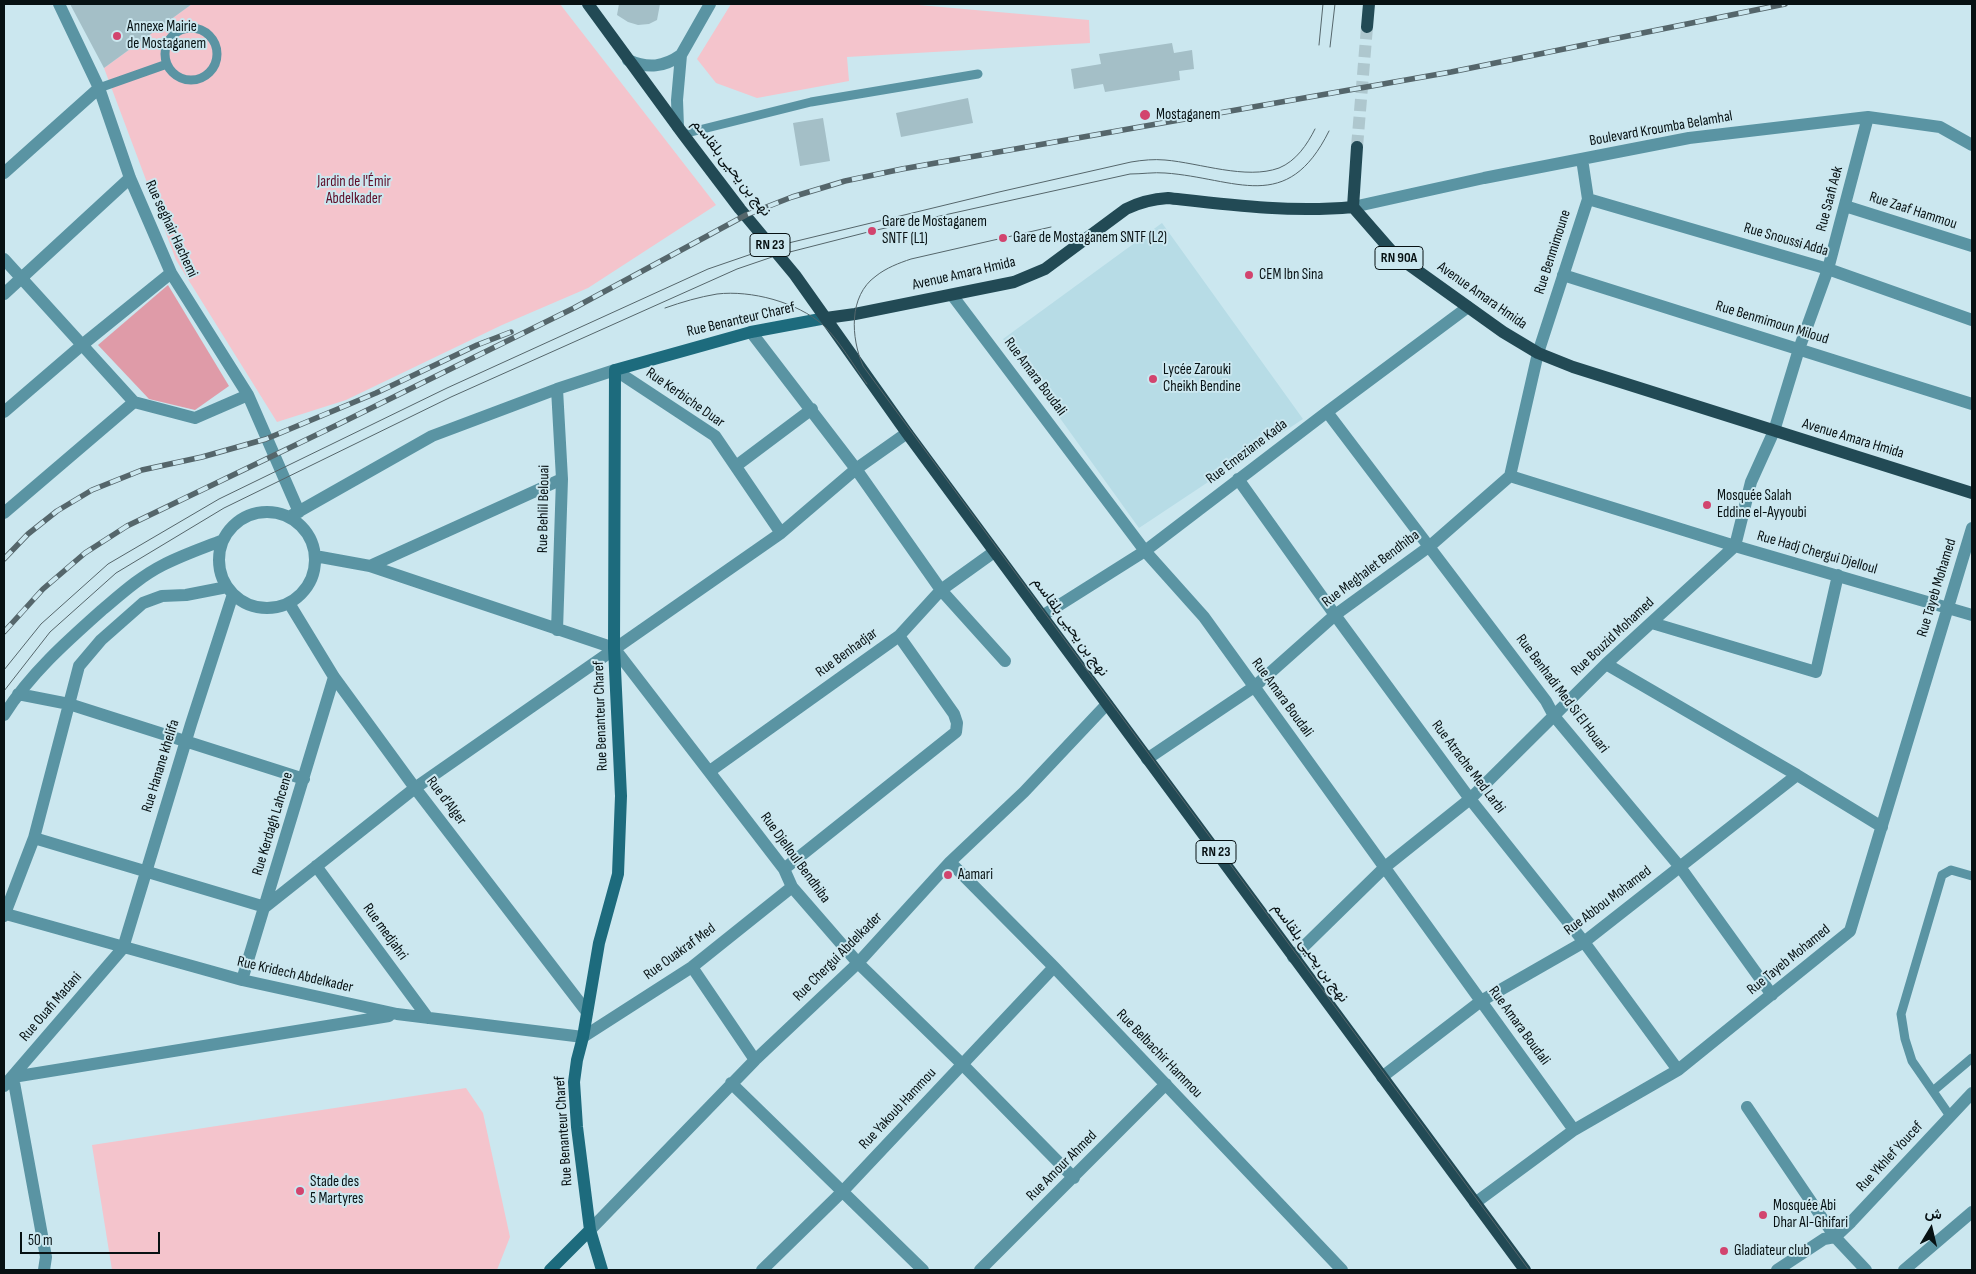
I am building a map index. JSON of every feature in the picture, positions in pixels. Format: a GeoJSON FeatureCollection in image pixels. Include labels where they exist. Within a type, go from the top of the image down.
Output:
{"type":"FeatureCollection","features":[{"type":"Feature","properties":{"kind":"main road","name":"نهج بن يحيى بلقاسم"},"geometry":{"type":"LineString","coordinates":[[588,4],[740,209],[795,275],[994,552],[1525,1270]]}},
{"type":"Feature","properties":{"kind":"main road"},"geometry":{"type":"LineString","coordinates":[[1367,27],[1369,4]]}},
{"type":"Feature","properties":{"kind":"main road"},"geometry":{"type":"LineString","coordinates":[[1353,206],[1356,147]]}},
{"type":"Feature","properties":{"kind":"main road","name":"Avenue Amara Hmida"},"geometry":{"type":"LineString","coordinates":[[826,318],[1014,282],[1045,269],[1126,209],[1140,202],[1152,199],[1168,198],[1273,210],[1321,210],[1353,206],[1394,254],[1503,332],[1538,353],[1573,367],[1774,432],[1972,493]]}},
{"type":"Feature","properties":{"kind":"main road","name":"Rue Benanteur Charef"},"geometry":{"type":"LineString","coordinates":[[602,1270],[590,1230],[577,1127],[574,1082],[599,943],[618,874],[621,796],[614,648],[614,370],[751,332],[826,318]]}},
{"type":"Feature","properties":{"kind":"main road"},"geometry":{"type":"LineString","coordinates":[[550,1270],[590,1230]]}},
{"type":"Feature","properties":{"kind":"street","name":"Rue seghair Hachemi"},"geometry":{"type":"LineString","coordinates":[[59,4],[99,88],[130,178],[171,273],[248,395],[294,514]]}},
{"type":"Feature","properties":{"kind":"street"},"geometry":{"type":"LineString","coordinates":[[680,130],[677,100],[681,55],[710,4]]}},
{"type":"Feature","properties":{"kind":"street"},"geometry":{"type":"LineString","coordinates":[[628,60],[639,65],[656,66],[672,61],[681,55]]}},
{"type":"Feature","properties":{"kind":"street"},"geometry":{"type":"LineString","coordinates":[[4,173],[99,88]]}},
{"type":"Feature","properties":{"kind":"street","name":"Boulevard Kroumba Belamhal"},"geometry":{"type":"LineString","coordinates":[[1353,206],[1689,138],[1868,117],[1940,127],[1972,145]]}},
{"type":"Feature","properties":{"kind":"street","name":"Rue Saafi Aek"},"geometry":{"type":"LineString","coordinates":[[1774,432],[1799,349],[1828,269],[1868,117]]}},
{"type":"Feature","properties":{"kind":"street","name":"Rue Benmimoune"},"geometry":{"type":"LineString","coordinates":[[1538,353],[1562,274],[1588,199],[1582,159]]}},
{"type":"Feature","properties":{"kind":"street"},"geometry":{"type":"LineString","coordinates":[[4,294],[130,178]]}},
{"type":"Feature","properties":{"kind":"street","name":"Rue Snoussi Adda"},"geometry":{"type":"LineString","coordinates":[[1588,199],[1828,269],[1972,320]]}},
{"type":"Feature","properties":{"kind":"street","name":"Rue Zaaf Hammou"},"geometry":{"type":"LineString","coordinates":[[1845,206],[1972,246]]}},
{"type":"Feature","properties":{"kind":"street"},"geometry":{"type":"LineString","coordinates":[[4,259],[134,402],[194,418],[248,395]]}},
{"type":"Feature","properties":{"kind":"street"},"geometry":{"type":"LineString","coordinates":[[4,412],[82,345],[171,273]]}},
{"type":"Feature","properties":{"kind":"street","name":"Rue Benmimoun Miloud"},"geometry":{"type":"LineString","coordinates":[[1562,274],[1972,404]]}},
{"type":"Feature","properties":{"kind":"street","name":"Rue Amara Boudali"},"geometry":{"type":"LineString","coordinates":[[952,295],[1145,551],[1204,617],[1574,1130]]}},
{"type":"Feature","properties":{"kind":"street","name":"Rue Emeziane Kada"},"geometry":{"type":"LineString","coordinates":[[1042,616],[1145,551],[1468,307]]}},
{"type":"Feature","properties":{"kind":"street"},"geometry":{"type":"LineString","coordinates":[[751,332],[812,409],[941,590],[1005,661]]}},
{"type":"Feature","properties":{"kind":"street"},"geometry":{"type":"LineString","coordinates":[[1510,476],[1538,353]]}},
{"type":"Feature","properties":{"kind":"street"},"geometry":{"type":"LineString","coordinates":[[294,514],[311,540],[315,556],[314,570],[309,584],[300,595],[289,603],[275,607],[260,607],[246,603],[230,591],[220,572],[219,556],[223,540],[232,528],[244,518],[258,513],[294,514],[432,436],[614,370]]}},
{"type":"Feature","properties":{"kind":"street","name":"Rue Kerbiche Duar"},"geometry":{"type":"LineString","coordinates":[[614,370],[715,436],[781,534]]}},
{"type":"Feature","properties":{"kind":"street","name":"Rue Behlil Belouai"},"geometry":{"type":"LineString","coordinates":[[557,630],[562,479],[558,389]]}},
{"type":"Feature","properties":{"kind":"street"},"geometry":{"type":"LineString","coordinates":[[4,513],[134,402]]}},
{"type":"Feature","properties":{"kind":"street"},"geometry":{"type":"LineString","coordinates":[[736,466],[812,409]]}},
{"type":"Feature","properties":{"kind":"street","name":"Rue Benhadi Med Si El Houari"},"geometry":{"type":"LineString","coordinates":[[1327,412],[1546,701],[1554,716],[1680,867],[1772,995]]}},
{"type":"Feature","properties":{"kind":"street"},"geometry":{"type":"LineString","coordinates":[[1734,546],[1751,482],[1774,432]]}},
{"type":"Feature","properties":{"kind":"street"},"geometry":{"type":"LineString","coordinates":[[34,838],[265,907],[415,788],[614,648],[781,534],[856,469],[907,433]]}},
{"type":"Feature","properties":{"kind":"street","name":"Rue Hadj Chergui Djelloul"},"geometry":{"type":"LineString","coordinates":[[1510,476],[1734,546],[1972,615]]}},
{"type":"Feature","properties":{"kind":"street","name":"Rue Meghalet Bendhiba"},"geometry":{"type":"LineString","coordinates":[[1147,759],[1254,687],[1335,615],[1430,546],[1510,476]]}},
{"type":"Feature","properties":{"kind":"street"},"geometry":{"type":"LineString","coordinates":[[370,566],[562,479]]}},
{"type":"Feature","properties":{"kind":"street","name":"Rue Atrache Med Larbi"},"geometry":{"type":"LineString","coordinates":[[1238,479],[1470,799],[1584,942],[1678,1070]]}},
{"type":"Feature","properties":{"kind":"street","name":"Rue Tayeb Mohamed"},"geometry":{"type":"LineString","coordinates":[[1475,1203],[1574,1130],[1678,1070],[1850,931],[1972,528]]}},
{"type":"Feature","properties":{"kind":"street"},"geometry":{"type":"LineString","coordinates":[[4,715],[18,694],[61,646],[122,593],[161,565],[223,540]]}},
{"type":"Feature","properties":{"kind":"street","name":"Rue Bouzid Mohamed"},"geometry":{"type":"LineString","coordinates":[[1293,957],[1385,867],[1470,799],[1606,664],[1734,546]]}},
{"type":"Feature","properties":{"kind":"street","name":"Rue Benhadjar"},"geometry":{"type":"LineString","coordinates":[[710,772],[899,636],[941,590],[994,552]]}},
{"type":"Feature","properties":{"kind":"street"},"geometry":{"type":"LineString","coordinates":[[315,556],[370,566],[614,648]]}},
{"type":"Feature","properties":{"kind":"street"},"geometry":{"type":"LineString","coordinates":[[1652,622],[1816,672],[1838,576]]}},
{"type":"Feature","properties":{"kind":"street"},"geometry":{"type":"LineString","coordinates":[[5,915],[34,838],[78,666],[101,640],[143,603],[162,596],[230,591]]}},
{"type":"Feature","properties":{"kind":"street","name":"Rue Hanane khelifa"},"geometry":{"type":"LineString","coordinates":[[123,948],[230,591]]}},
{"type":"Feature","properties":{"kind":"street","name":"Rue d'Alger"},"geometry":{"type":"LineString","coordinates":[[289,603],[334,677],[415,788],[587,1012]]}},
{"type":"Feature","properties":{"kind":"street"},"geometry":{"type":"LineString","coordinates":[[784,869],[956,732],[957,724],[954,714],[899,636]]}},
{"type":"Feature","properties":{"kind":"street","name":"Rue Djelloul Bendhiba"},"geometry":{"type":"LineString","coordinates":[[614,648],[784,869],[792,887],[858,963],[962,1064],[1074,1178]]}},
{"type":"Feature","properties":{"kind":"street"},"geometry":{"type":"LineString","coordinates":[[1606,664],[1797,775],[1882,827]]}},
{"type":"Feature","properties":{"kind":"street","name":"Rue Kerdagh Lahcene"},"geometry":{"type":"LineString","coordinates":[[242,980],[334,677]]}},
{"type":"Feature","properties":{"kind":"street"},"geometry":{"type":"LineString","coordinates":[[18,694],[69,704],[304,779]]}},
{"type":"Feature","properties":{"kind":"street","name":"Rue Chergui Abdelkader"},"geometry":{"type":"LineString","coordinates":[[590,1230],[755,1060],[858,963],[950,862],[1024,792],[1107,704]]}},
{"type":"Feature","properties":{"kind":"street","name":"Rue Abbou Mohamed"},"geometry":{"type":"LineString","coordinates":[[1382,1077],[1481,1001],[1584,942],[1797,775]]}},
{"type":"Feature","properties":{"kind":"street","name":"Rue Belbachir Hammou"},"geometry":{"type":"LineString","coordinates":[[950,862],[1054,967],[1342,1270]]}},
{"type":"Feature","properties":{"kind":"street","name":"Rue medjahri"},"geometry":{"type":"LineString","coordinates":[[316,866],[428,1018]]}},
{"type":"Feature","properties":{"kind":"street","name":"Rue Ouakraf Med"},"geometry":{"type":"LineString","coordinates":[[583,1037],[692,967],[792,887]]}},
{"type":"Feature","properties":{"kind":"street","name":"Rue Kridech Abdelkader"},"geometry":{"type":"LineString","coordinates":[[5,915],[242,980],[397,1014],[583,1037]]}},
{"type":"Feature","properties":{"kind":"street","name":"Rue Ouafi Madani"},"geometry":{"type":"LineString","coordinates":[[8,1082],[123,948]]}},
{"type":"Feature","properties":{"kind":"street"},"geometry":{"type":"LineString","coordinates":[[692,967],[755,1060]]}},
{"type":"Feature","properties":{"kind":"street","name":"Rue Yakoub Hammou"},"geometry":{"type":"LineString","coordinates":[[762,1270],[843,1191],[1054,967]]}},
{"type":"Feature","properties":{"kind":"street"},"geometry":{"type":"LineString","coordinates":[[44,1270],[46,1257],[8,1082],[397,1014]]}},
{"type":"Feature","properties":{"kind":"street"},"geometry":{"type":"LineString","coordinates":[[732,1083],[923,1270]]}},
{"type":"Feature","properties":{"kind":"street","name":"Rue Amour Ahmed"},"geometry":{"type":"LineString","coordinates":[[980,1270],[1166,1084]]}},
{"type":"Feature","properties":{"kind":"street","name":"Rue Ykhlef Youcef"},"geometry":{"type":"LineString","coordinates":[[1777,1270],[1824,1239],[1835,1236],[1851,1222],[1950,1116],[1970,1101]]}},
{"type":"Feature","properties":{"kind":"street"},"geometry":{"type":"LineString","coordinates":[[1747,1107],[1835,1236],[1866,1270]]}},
{"type":"Feature","properties":{"kind":"street"},"geometry":{"type":"LineString","coordinates":[[1904,1270],[1972,1212]]}},
{"type":"Feature","properties":{"kind":"lane"},"geometry":{"type":"LineString","coordinates":[[196,28],[204,31],[215,43],[216,59],[208,73],[202,78],[185,79],[178,76],[167,64],[165,48],[173,34],[180,30],[196,28]]}},
{"type":"Feature","properties":{"kind":"lane"},"geometry":{"type":"LineString","coordinates":[[99,88],[167,64]]}},
{"type":"Feature","properties":{"kind":"lane"},"geometry":{"type":"LineString","coordinates":[[680,130],[811,102],[978,74]]}},
{"type":"Feature","properties":{"kind":"lane"},"geometry":{"type":"LineString","coordinates":[[1950,1116],[1912,1061],[1905,1039],[1901,1014],[1942,875],[1951,870],[1972,876]]}},
{"type":"Feature","properties":{"kind":"lane"},"geometry":{"type":"LineString","coordinates":[[1933,1091],[1972,1058]]}},
{"type":"Feature","properties":{"kind":"shaded area","name":"Lycée Zarouki Cheikh Bendine"},"geometry":{"type":"Polygon","coordinates":[[[1162,223],[1303,419],[1139,528],[1003,339],[1162,223]]]}},
{"type":"Feature","properties":{"kind":"shaded area"},"geometry":{"type":"Polygon","coordinates":[[[168,285],[229,386],[195,410],[149,399],[98,345],[168,285]]]}},
{"type":"Feature","properties":{"kind":"green space","name":"Jardin de l'Émir Abdelkader"},"geometry":{"type":"Polygon","coordinates":[[[192,4],[560,4],[716,205],[588,288],[502,325],[346,400],[277,422],[176,260],[104,68],[192,4]]]}},
{"type":"Feature","properties":{"kind":"green space"},"geometry":{"type":"Polygon","coordinates":[[[731,4],[907,4],[1089,20],[1090,43],[847,57],[849,81],[757,98],[716,83],[697,59],[731,4]]]}},
{"type":"Feature","properties":{"kind":"green space","name":"Stade des 5 Martyres"},"geometry":{"type":"Polygon","coordinates":[[[466,1088],[483,1113],[510,1237],[497,1270],[112,1270],[92,1145],[466,1088]]]}},
{"type":"Feature","properties":{"kind":"building","name":"Annexe Mairie de Mostaganem"},"geometry":{"type":"Polygon","coordinates":[[[70,4],[192,4],[104,68],[70,4]]]}},
{"type":"Feature","properties":{"kind":"building"},"geometry":{"type":"Polygon","coordinates":[[[619,4],[660,4],[657,20],[649,24],[638,25],[628,22],[617,15],[619,4]]]}},
{"type":"Feature","properties":{"kind":"building"},"geometry":{"type":"Polygon","coordinates":[[[1172,43],[1174,53],[1192,50],[1194,69],[1179,71],[1180,80],[1105,92],[1103,84],[1074,89],[1071,69],[1101,64],[1099,54],[1172,43]]]}},
{"type":"Feature","properties":{"kind":"building"},"geometry":{"type":"Polygon","coordinates":[[[968,98],[973,123],[901,137],[896,113],[968,98]]]}},
{"type":"Feature","properties":{"kind":"building"},"geometry":{"type":"Polygon","coordinates":[[[823,118],[830,161],[800,166],[793,123],[823,118]]]}},
{"type":"Feature","properties":{"kind":"tunnel"},"geometry":{"type":"LineString","coordinates":[[1357,147],[1367,27]]}},
{"type":"Feature","properties":{"kind":"tram line"},"geometry":{"type":"LineString","coordinates":[[1319,45],[1323,4]]}},
{"type":"Feature","properties":{"kind":"tram line"},"geometry":{"type":"LineString","coordinates":[[1330,47],[1335,4]]}},
{"type":"Feature","properties":{"kind":"tram line"},"geometry":{"type":"LineString","coordinates":[[4,670],[41,624],[108,564],[219,499],[447,388],[708,269],[772,247],[1131,162],[1161,160],[1238,172],[1266,171],[1279,168],[1296,157],[1305,147],[1315,129]]}},
{"type":"Feature","properties":{"kind":"tram line"},"geometry":{"type":"LineString","coordinates":[[4,691],[50,632],[116,573],[224,508],[451,397],[737,269],[778,255],[872,231],[1130,174],[1165,173],[1258,186],[1277,183],[1296,174],[1313,157],[1329,131]]}},
{"type":"Feature","properties":{"kind":"tram line"},"geometry":{"type":"LineString","coordinates":[[1051,227],[911,259],[893,266],[876,276],[867,284],[860,295],[854,318],[856,343],[863,366],[1529,1270]]}},
{"type":"Feature","properties":{"kind":"tram line"},"geometry":{"type":"LineString","coordinates":[[665,308],[704,297],[730,293],[759,296],[787,304],[823,325],[841,346],[867,384]]}},
{"type":"Feature","properties":{"kind":"railway"},"geometry":{"type":"LineString","coordinates":[[4,632],[43,589],[85,553],[127,526],[574,308],[746,215],[792,197],[845,181],[902,169],[1451,72],[1785,4]]}},
{"type":"Feature","properties":{"kind":"railway"},"geometry":{"type":"LineString","coordinates":[[4,559],[28,534],[57,511],[92,490],[142,470],[202,457],[266,439],[376,393],[477,345],[511,332]]}},
{"type":"Feature","properties":{"kind":"place","name":"Annexe Mairie de Mostaganem"},"geometry":{"type":"Point","coordinates":[117,36]}},
{"type":"Feature","properties":{"kind":"place","name":"Mostaganem"},"geometry":{"type":"Point","coordinates":[1145,115]}},
{"type":"Feature","properties":{"kind":"place","name":"Gare de Mostaganem SNTF (L1)"},"geometry":{"type":"Point","coordinates":[872,231]}},
{"type":"Feature","properties":{"kind":"place","name":"Gare de Mostaganem SNTF (L2)"},"geometry":{"type":"Point","coordinates":[1003,238]}},
{"type":"Feature","properties":{"kind":"place","name":"CEM Ibn Sina"},"geometry":{"type":"Point","coordinates":[1249,275]}},
{"type":"Feature","properties":{"kind":"place","name":"Lycée Zarouki Cheikh Bendine"},"geometry":{"type":"Point","coordinates":[1153,379]}},
{"type":"Feature","properties":{"kind":"place","name":"Mosquée Salah Eddine el-Ayyoubi"},"geometry":{"type":"Point","coordinates":[1707,505]}},
{"type":"Feature","properties":{"kind":"place","name":"Aamari"},"geometry":{"type":"Point","coordinates":[948,875]}},
{"type":"Feature","properties":{"kind":"place","name":"Stade des 5 Martyres"},"geometry":{"type":"Point","coordinates":[300,1191]}},
{"type":"Feature","properties":{"kind":"place","name":"Mosquée Abi Dhar Al-Ghifari"},"geometry":{"type":"Point","coordinates":[1763,1215]}},
{"type":"Feature","properties":{"kind":"place","name":"Gladiateur club"},"geometry":{"type":"Point","coordinates":[1724,1251]}}]}
